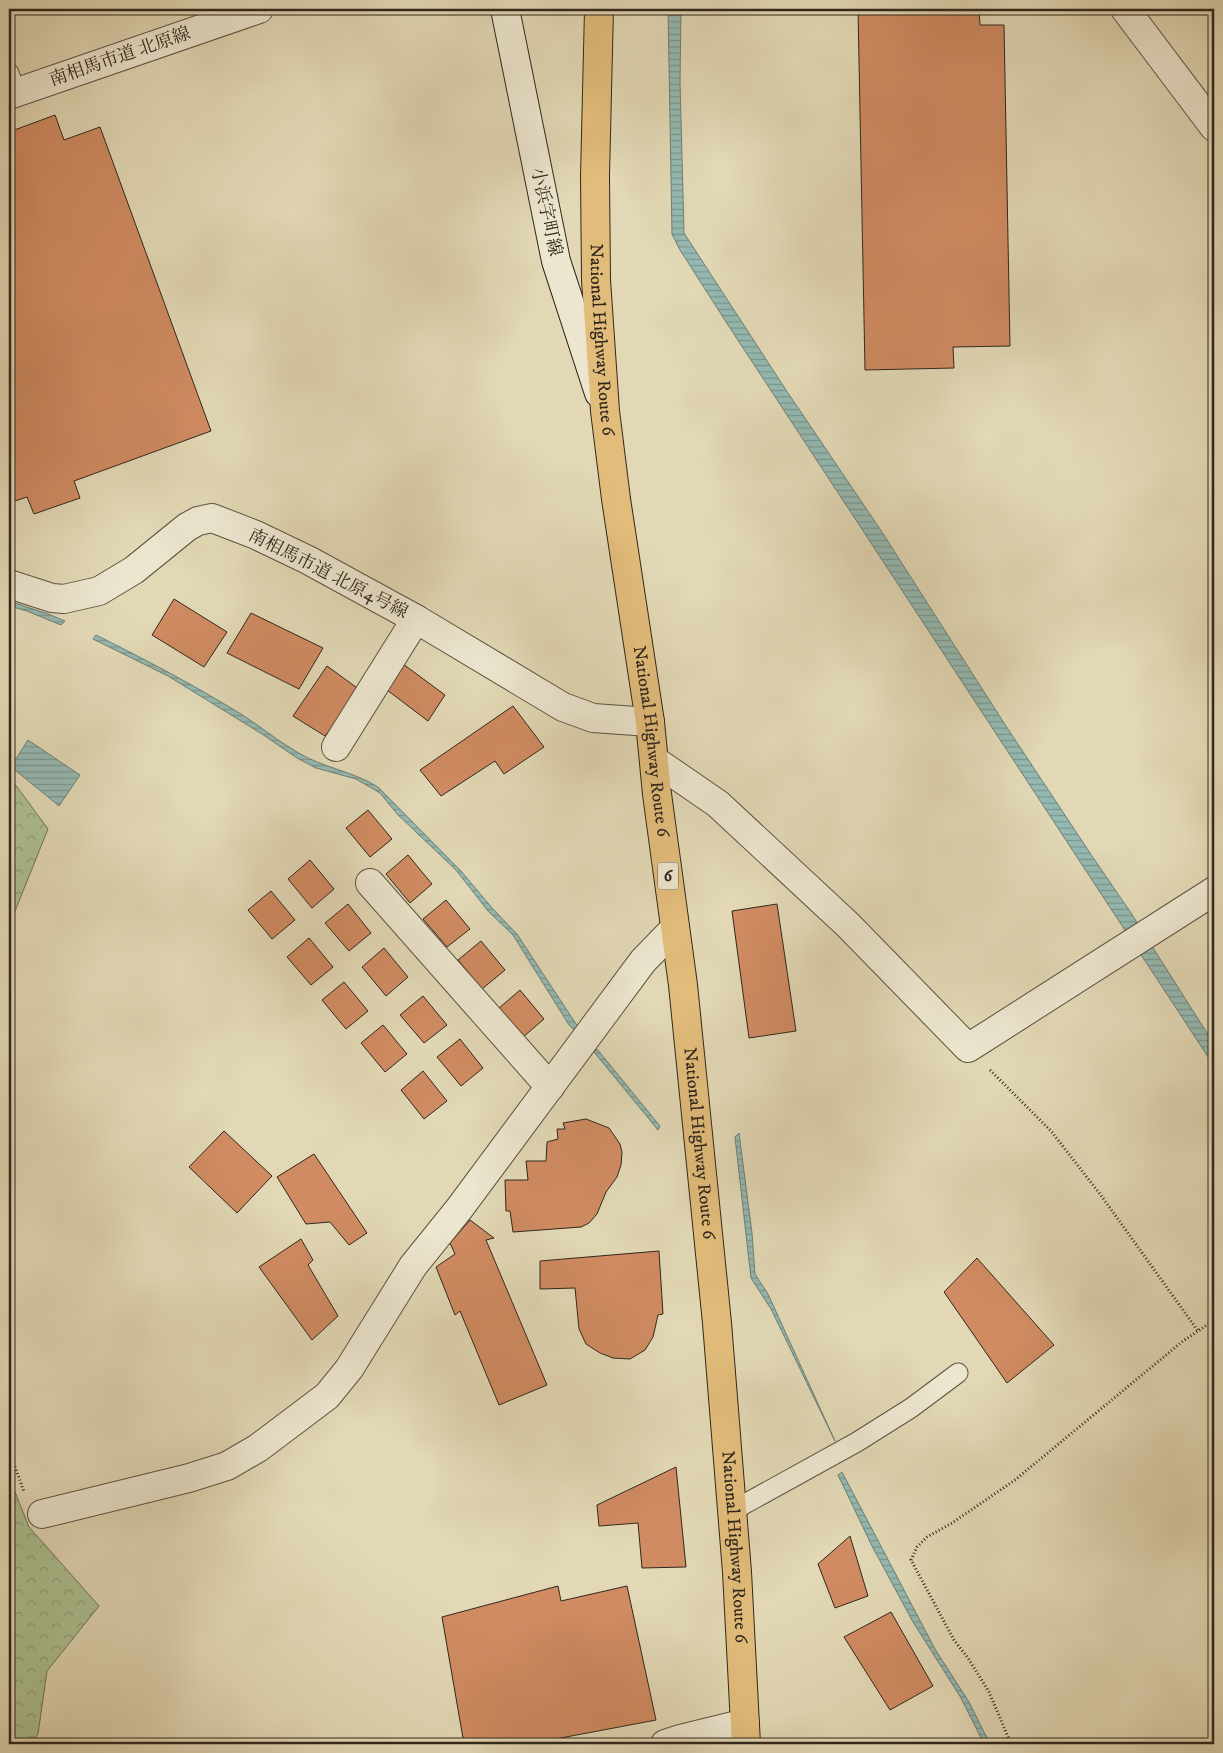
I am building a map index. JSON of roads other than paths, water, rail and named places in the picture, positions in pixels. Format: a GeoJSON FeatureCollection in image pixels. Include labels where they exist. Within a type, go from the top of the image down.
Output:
{"type":"FeatureCollection","features":[{"type":"Feature","properties":{"kind":"highway","name":"National Highway Route 6"},"geometry":{"type":"LineString","coordinates":[[599,9],[595,176],[596,280],[605,411],[616,499],[650,722],[683,985],[717,1323],[738,1572],[745,1734]]}},
{"type":"Feature","properties":{"kind":"street","name":"南相馬市道 北原線"},"geometry":{"type":"LineString","coordinates":[[11,87],[259,9]]}},
{"type":"Feature","properties":{"kind":"street","name":"小浜字町線"},"geometry":{"type":"LineString","coordinates":[[505,9],[556,261],[605,411]]}},
{"type":"Feature","properties":{"kind":"street"},"geometry":{"type":"LineString","coordinates":[[1125,9],[1214,127]]}},
{"type":"Feature","properties":{"kind":"street","name":"南相馬市道 北原4号線"},"geometry":{"type":"LineString","coordinates":[[9,584],[52,598],[64,599],[99,591],[134,570],[187,527],[198,521],[212,518],[256,535],[308,560],[416,619],[563,706],[593,718],[650,722]]}},
{"type":"Feature","properties":{"kind":"street"},"geometry":{"type":"LineString","coordinates":[[336,747],[416,619]]}},
{"type":"Feature","properties":{"kind":"street"},"geometry":{"type":"LineString","coordinates":[[654,760],[726,810],[848,925],[968,1048],[1214,891]]}},
{"type":"Feature","properties":{"kind":"street"},"geometry":{"type":"LineString","coordinates":[[370,883],[550,1087]]}},
{"type":"Feature","properties":{"kind":"street"},"geometry":{"type":"LineString","coordinates":[[42,1514],[189,1478],[227,1466],[258,1448],[327,1396],[349,1369],[413,1266],[459,1209],[644,962],[675,928]]}},
{"type":"Feature","properties":{"kind":"street"},"geometry":{"type":"LineString","coordinates":[[665,1744],[680,1739],[745,1734]]}},
{"type":"Feature","properties":{"kind":"lane"},"geometry":{"type":"LineString","coordinates":[[732,1511],[848,1448],[911,1408],[958,1372]]}},
{"type":"Feature","properties":{"kind":"water"},"geometry":{"type":"Polygon","coordinates":[[[668,9],[681,9],[680,82],[684,233],[786,390],[880,529],[1004,723],[1131,913],[1214,1044],[1214,1066],[680,250],[672,234],[668,9]]]}},
{"type":"Feature","properties":{"kind":"water"},"geometry":{"type":"Polygon","coordinates":[[[9,601],[65,621],[61,625],[9,606],[9,601]]]}},
{"type":"Feature","properties":{"kind":"water"},"geometry":{"type":"Polygon","coordinates":[[[96,635],[206,693],[297,752],[378,787],[461,871],[517,934],[578,1027],[575,1031],[569,1025],[513,935],[488,911],[456,870],[398,815],[380,793],[356,779],[316,768],[297,758],[168,676],[93,639],[96,635]]]}},
{"type":"Feature","properties":{"kind":"water"},"geometry":{"type":"Polygon","coordinates":[[[28,740],[80,775],[59,806],[15,770],[14,762],[28,740]]]}},
{"type":"Feature","properties":{"kind":"water"},"geometry":{"type":"Polygon","coordinates":[[[597,1049],[660,1126],[658,1130],[594,1052],[597,1049]]]}},
{"type":"Feature","properties":{"kind":"water"},"geometry":{"type":"Polygon","coordinates":[[[739,1133],[752,1233],[755,1274],[768,1294],[835,1441],[771,1309],[751,1278],[735,1137],[739,1133]]]}},
{"type":"Feature","properties":{"kind":"water"},"geometry":{"type":"Polygon","coordinates":[[[842,1472],[935,1649],[969,1702],[990,1744],[984,1744],[961,1698],[913,1622],[872,1546],[838,1475],[842,1472]]]}}]}
